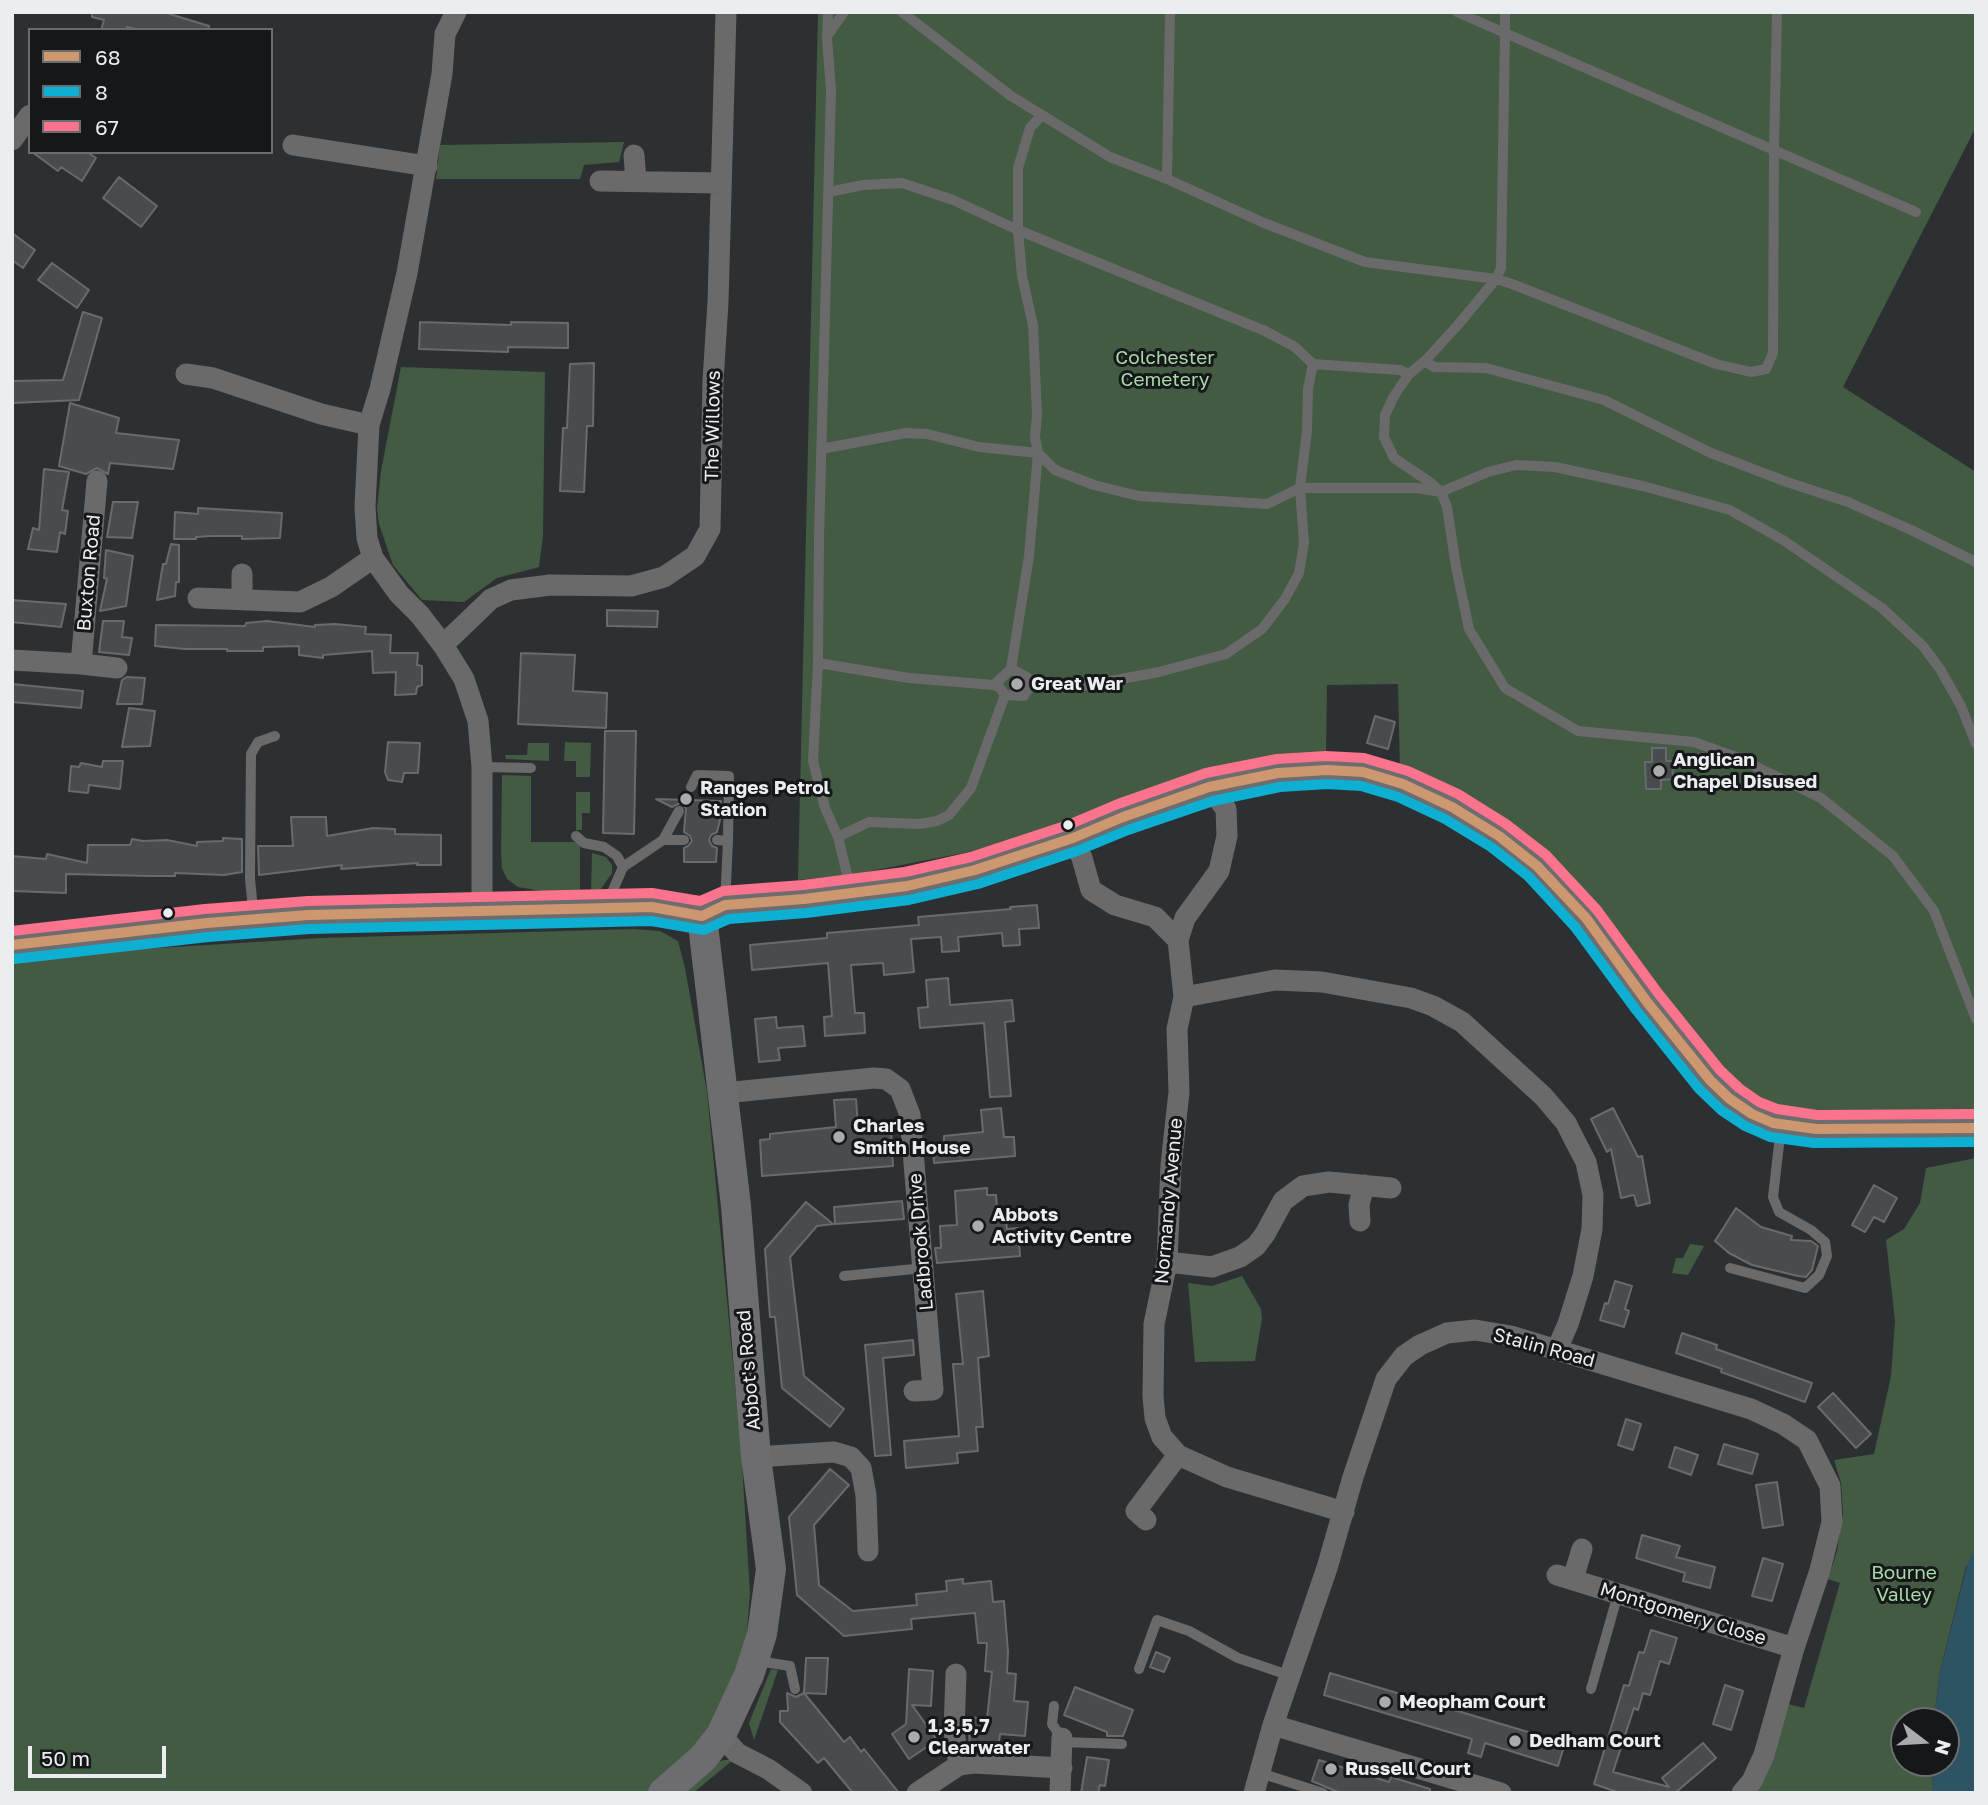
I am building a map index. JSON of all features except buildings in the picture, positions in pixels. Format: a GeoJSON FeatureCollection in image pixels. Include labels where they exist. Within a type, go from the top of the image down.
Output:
{"type":"FeatureCollection","features":[{"type":"Feature","properties":{"kind":"main road"},"geometry":{"type":"LineString","coordinates":[[12,945],[308,915],[652,907],[713,911],[850,891],[907,886],[975,870],[1073,838],[1123,817],[1209,788],[1278,773],[1326,770],[1363,772],[1403,784],[1452,807],[1499,836],[1537,866],[1570,901],[1692,1059],[1730,1100],[1752,1114],[1782,1124],[1816,1129],[1976,1128]]}},
{"type":"Feature","properties":{"kind":"main road","name":"Abbot's Road"},"geometry":{"type":"LineString","coordinates":[[663,1793],[703,1758],[721,1735],[754,1661],[762,1634],[771,1569],[756,1457],[724,1093],[713,911]]}},
{"type":"Feature","properties":{"kind":"street"},"geometry":{"type":"LineString","coordinates":[[456,12],[445,34],[442,74],[407,274],[369,425],[365,507],[367,538],[373,558],[399,594],[420,615],[443,645],[464,679],[478,721],[482,766],[482,911]]}},
{"type":"Feature","properties":{"kind":"street","name":"The Willows"},"geometry":{"type":"LineString","coordinates":[[443,645],[491,599],[511,590],[550,585],[631,586],[664,577],[695,556],[710,529],[726,12]]}},
{"type":"Feature","properties":{"kind":"street"},"geometry":{"type":"LineString","coordinates":[[12,140],[28,118]]}},
{"type":"Feature","properties":{"kind":"street"},"geometry":{"type":"LineString","coordinates":[[293,145],[320,157],[427,166]]}},
{"type":"Feature","properties":{"kind":"street"},"geometry":{"type":"LineString","coordinates":[[634,155],[636,181]]}},
{"type":"Feature","properties":{"kind":"street"},"geometry":{"type":"LineString","coordinates":[[600,181],[721,183]]}},
{"type":"Feature","properties":{"kind":"street"},"geometry":{"type":"LineString","coordinates":[[186,374],[220,370],[321,414],[369,425]]}},
{"type":"Feature","properties":{"kind":"street","name":"Buxton Road"},"geometry":{"type":"LineString","coordinates":[[81,664],[97,481]]}},
{"type":"Feature","properties":{"kind":"street"},"geometry":{"type":"LineString","coordinates":[[198,598],[300,602],[331,587],[373,558]]}},
{"type":"Feature","properties":{"kind":"street"},"geometry":{"type":"LineString","coordinates":[[242,574],[242,598]]}},
{"type":"Feature","properties":{"kind":"street"},"geometry":{"type":"LineString","coordinates":[[12,660],[117,668]]}},
{"type":"Feature","properties":{"kind":"street","name":"Normandy Avenue"},"geometry":{"type":"LineString","coordinates":[[1178,1455],[1162,1437],[1155,1418],[1154,1324],[1167,1262],[1171,1165],[1179,1092],[1178,1028],[1184,997],[1178,940],[1185,918],[1219,871],[1227,836],[1226,809],[1209,788]]}},
{"type":"Feature","properties":{"kind":"street"},"geometry":{"type":"LineString","coordinates":[[1073,838],[1091,890],[1115,905],[1155,917],[1178,940]]}},
{"type":"Feature","properties":{"kind":"street"},"geometry":{"type":"LineString","coordinates":[[1184,997],[1275,980],[1322,982],[1411,998],[1433,1006],[1462,1022],[1543,1096],[1566,1123],[1586,1162],[1593,1195],[1592,1229],[1583,1276],[1557,1349]]}},
{"type":"Feature","properties":{"kind":"street","name":"Ladbrook Drive"},"geometry":{"type":"LineString","coordinates":[[724,1093],[874,1078],[893,1082],[907,1102],[933,1390],[914,1391]]}},
{"type":"Feature","properties":{"kind":"street"},"geometry":{"type":"LineString","coordinates":[[1167,1262],[1212,1267],[1240,1257],[1256,1246],[1283,1201],[1303,1186],[1329,1182],[1391,1188]]}},
{"type":"Feature","properties":{"kind":"street"},"geometry":{"type":"LineString","coordinates":[[1360,1220],[1359,1205],[1364,1185]]}},
{"type":"Feature","properties":{"kind":"street","name":"Stalin Road"},"geometry":{"type":"LineString","coordinates":[[1257,1783],[1273,1725],[1386,1379],[1404,1356],[1420,1345],[1447,1333],[1475,1330],[1511,1336],[1557,1349],[1751,1409],[1783,1424],[1807,1440],[1830,1486],[1832,1522],[1820,1570],[1794,1647],[1763,1755],[1752,1781],[1742,1793]]}},
{"type":"Feature","properties":{"kind":"street"},"geometry":{"type":"LineString","coordinates":[[756,1457],[834,1452],[851,1457],[861,1468],[866,1495],[868,1551]]}},
{"type":"Feature","properties":{"kind":"street"},"geometry":{"type":"LineString","coordinates":[[1134,1511],[1178,1455],[1227,1477],[1344,1512]]}},
{"type":"Feature","properties":{"kind":"street","name":"Montgomery Close"},"geometry":{"type":"LineString","coordinates":[[1582,1549],[1565,1577],[1794,1647]]}},
{"type":"Feature","properties":{"kind":"street"},"geometry":{"type":"LineString","coordinates":[[956,1674],[954,1731],[960,1765]]}},
{"type":"Feature","properties":{"kind":"street"},"geometry":{"type":"LineString","coordinates":[[1273,1725],[1501,1793]]}},
{"type":"Feature","properties":{"kind":"street"},"geometry":{"type":"LineString","coordinates":[[721,1735],[737,1753],[768,1769],[802,1793]]}},
{"type":"Feature","properties":{"kind":"street"},"geometry":{"type":"LineString","coordinates":[[1060,1793],[1062,1740]]}},
{"type":"Feature","properties":{"kind":"street"},"geometry":{"type":"LineString","coordinates":[[917,1793],[960,1765],[974,1763],[1062,1768]]}},
{"type":"Feature","properties":{"kind":"lane"},"geometry":{"type":"LineString","coordinates":[[828,12],[831,90],[829,192],[818,663],[813,761],[825,808],[838,837],[850,891]]}},
{"type":"Feature","properties":{"kind":"lane"},"geometry":{"type":"LineString","coordinates":[[827,38],[844,12]]}},
{"type":"Feature","properties":{"kind":"lane"},"geometry":{"type":"LineString","coordinates":[[902,12],[994,83],[1110,157],[1167,178],[1254,219],[1365,262],[1496,279],[1534,291],[1716,364],[1751,372],[1766,369],[1773,353],[1777,12]]}},
{"type":"Feature","properties":{"kind":"lane"},"geometry":{"type":"LineString","coordinates":[[1167,178],[1170,12]]}},
{"type":"Feature","properties":{"kind":"lane"},"geometry":{"type":"LineString","coordinates":[[1457,12],[1916,212]]}},
{"type":"Feature","properties":{"kind":"lane"},"geometry":{"type":"LineString","coordinates":[[1505,12],[1501,268],[1496,279],[1425,361],[1409,374],[1385,415],[1384,437],[1394,458],[1441,492],[1447,507],[1469,629],[1505,688],[1578,731],[1694,743],[1736,757],[1821,798],[1893,856],[1934,911],[1976,1019]]}},
{"type":"Feature","properties":{"kind":"lane"},"geometry":{"type":"LineString","coordinates":[[994,685],[1011,669],[1029,556],[1038,453],[1035,437],[1037,415],[1033,325],[1022,276],[1018,230],[1018,168],[1030,128],[1042,115]]}},
{"type":"Feature","properties":{"kind":"lane"},"geometry":{"type":"LineString","coordinates":[[829,192],[902,183],[953,200],[1018,230],[1265,331],[1295,347],[1313,364],[1400,370],[1409,374]]}},
{"type":"Feature","properties":{"kind":"lane"},"geometry":{"type":"LineString","coordinates":[[1425,361],[1434,367],[1486,368],[1604,400],[1711,453],[1848,502],[1976,562]]}},
{"type":"Feature","properties":{"kind":"lane"},"geometry":{"type":"LineString","coordinates":[[1029,687],[1078,687],[1171,669],[1226,654],[1262,629],[1285,599],[1300,573],[1304,543],[1300,488],[1307,431],[1308,389],[1313,364]]}},
{"type":"Feature","properties":{"kind":"lane"},"geometry":{"type":"LineString","coordinates":[[821,449],[906,433],[926,435],[979,447],[1038,453],[1055,470],[1094,485],[1139,496],[1267,504],[1300,488],[1417,488],[1441,492],[1488,472],[1516,465],[1555,467],[1643,485],[1730,510],[1783,540],[1882,608],[1923,646],[1940,669],[1961,706],[1976,744]]}},
{"type":"Feature","properties":{"kind":"lane"},"geometry":{"type":"LineString","coordinates":[[818,663],[909,678],[994,685],[1005,695]]}},
{"type":"Feature","properties":{"kind":"lane"},"geometry":{"type":"LineString","coordinates":[[1005,695],[1024,696],[1029,687],[1027,677],[1011,669]]}},
{"type":"Feature","properties":{"kind":"lane"},"geometry":{"type":"LineString","coordinates":[[838,837],[869,822],[919,824],[937,821],[949,815],[971,788],[1005,695]]}},
{"type":"Feature","properties":{"kind":"lane"},"geometry":{"type":"LineString","coordinates":[[254,919],[250,879],[251,754],[258,742],[275,736]]}},
{"type":"Feature","properties":{"kind":"lane"},"geometry":{"type":"LineString","coordinates":[[482,766],[531,768]]}},
{"type":"Feature","properties":{"kind":"lane"},"geometry":{"type":"LineString","coordinates":[[691,787],[697,775],[729,776],[713,911]]}},
{"type":"Feature","properties":{"kind":"lane"},"geometry":{"type":"LineString","coordinates":[[614,908],[613,890],[623,867],[663,840],[678,811]]}},
{"type":"Feature","properties":{"kind":"lane"},"geometry":{"type":"LineString","coordinates":[[576,836],[584,843],[604,847],[617,856],[623,867]]}},
{"type":"Feature","properties":{"kind":"lane"},"geometry":{"type":"LineString","coordinates":[[663,840],[684,840]]}},
{"type":"Feature","properties":{"kind":"lane"},"geometry":{"type":"LineString","coordinates":[[1730,1268],[1805,1288],[1819,1275],[1827,1256],[1825,1242],[1811,1230],[1779,1212],[1773,1197],[1782,1124]]}},
{"type":"Feature","properties":{"kind":"lane"},"geometry":{"type":"LineString","coordinates":[[844,1276],[924,1268]]}},
{"type":"Feature","properties":{"kind":"lane"},"geometry":{"type":"LineString","coordinates":[[1591,1689],[1618,1594]]}},
{"type":"Feature","properties":{"kind":"lane"},"geometry":{"type":"LineString","coordinates":[[1139,1669],[1157,1620],[1189,1631],[1238,1658],[1291,1676]]}},
{"type":"Feature","properties":{"kind":"lane"},"geometry":{"type":"LineString","coordinates":[[754,1661],[790,1667],[795,1689]]}},
{"type":"Feature","properties":{"kind":"lane"},"geometry":{"type":"LineString","coordinates":[[1054,1706],[1052,1724],[1062,1740],[1122,1744]]}},
{"type":"Feature","properties":{"kind":"lane"},"geometry":{"type":"LineString","coordinates":[[1257,1783],[1323,1793]]}},
{"type":"Feature","properties":{"kind":"green space","name":"Colchester Cemetery"},"geometry":{"type":"Polygon","coordinates":[[[818,12],[1976,12],[1976,127],[1843,387],[1976,472],[1976,1113],[1813,1118],[1761,1105],[1718,1073],[1602,916],[1400,772],[1398,684],[1327,685],[1326,753],[1267,758],[1216,768],[1016,839],[969,852],[855,874],[798,880],[818,12]]]}},
{"type":"Feature","properties":{"kind":"green space"},"geometry":{"type":"Polygon","coordinates":[[[624,142],[619,162],[584,165],[580,179],[436,179],[440,145],[624,142]]]}},
{"type":"Feature","properties":{"kind":"green space"},"geometry":{"type":"Polygon","coordinates":[[[401,367],[545,372],[543,535],[539,567],[497,578],[464,602],[422,600],[393,565],[379,524],[377,509],[381,471],[401,367]]]}},
{"type":"Feature","properties":{"kind":"green space"},"geometry":{"type":"Polygon","coordinates":[[[565,742],[591,743],[590,777],[576,777],[576,761],[564,761],[565,742]]]}},
{"type":"Feature","properties":{"kind":"green space"},"geometry":{"type":"Polygon","coordinates":[[[528,743],[549,743],[549,761],[506,759],[505,755],[527,755],[528,743]]]}},
{"type":"Feature","properties":{"kind":"green space"},"geometry":{"type":"Polygon","coordinates":[[[502,775],[531,776],[531,842],[580,842],[580,894],[565,895],[518,887],[507,879],[502,868],[501,852],[502,775]]]}},
{"type":"Feature","properties":{"kind":"green space"},"geometry":{"type":"Polygon","coordinates":[[[576,792],[590,792],[590,813],[582,813],[582,830],[576,830],[576,792]]]}},
{"type":"Feature","properties":{"kind":"green space"},"geometry":{"type":"Polygon","coordinates":[[[592,853],[606,857],[612,865],[612,873],[598,893],[591,893],[592,853]]]}},
{"type":"Feature","properties":{"kind":"green space"},"geometry":{"type":"Polygon","coordinates":[[[634,929],[660,931],[678,941],[685,968],[707,1092],[741,1447],[750,1593],[747,1632],[725,1706],[699,1745],[648,1793],[12,1793],[12,957],[321,938],[634,929]]]}},
{"type":"Feature","properties":{"kind":"green space","name":"Bourne Valley"},"geometry":{"type":"Polygon","coordinates":[[[1976,1158],[1976,1565],[1966,1566],[1939,1676],[1936,1707],[1890,1707],[1890,1777],[1932,1777],[1933,1793],[1753,1793],[1788,1704],[1804,1708],[1840,1583],[1828,1579],[1837,1551],[1843,1513],[1841,1483],[1834,1460],[1874,1454],[1891,1376],[1895,1321],[1886,1240],[1904,1229],[1920,1203],[1926,1168],[1976,1158]]]}},
{"type":"Feature","properties":{"kind":"green space"},"geometry":{"type":"Polygon","coordinates":[[[1690,1244],[1704,1246],[1688,1275],[1672,1273],[1676,1258],[1683,1258],[1690,1244]]]}},
{"type":"Feature","properties":{"kind":"green space"},"geometry":{"type":"Polygon","coordinates":[[[1242,1276],[1261,1309],[1255,1361],[1195,1362],[1188,1283],[1212,1286],[1242,1276]]]}},
{"type":"Feature","properties":{"kind":"green space"},"geometry":{"type":"Polygon","coordinates":[[[771,1669],[778,1670],[754,1740],[749,1723],[771,1669]]]}},
{"type":"Feature","properties":{"kind":"green space"},"geometry":{"type":"Polygon","coordinates":[[[733,1760],[693,1793],[684,1793],[716,1762],[733,1760]]]}},
{"type":"Feature","properties":{"kind":"water"},"geometry":{"type":"Polygon","coordinates":[[[1976,1545],[1976,1793],[1933,1793],[1932,1777],[1960,1777],[1960,1707],[1936,1707],[1939,1676],[1967,1565],[1976,1545]]]}},
{"type":"Feature","properties":{"kind":"transit line","name":"67"},"geometry":{"type":"LineString","coordinates":[[12,931],[205,909],[308,901],[652,893],[700,901],[723,891],[803,885],[905,872],[971,857],[1068,825],[1206,773],[1277,759],[1326,756],[1364,758],[1408,771],[1458,794],[1506,824],[1546,855],[1597,910],[1658,993],[1720,1070],[1759,1102],[1777,1109],[1817,1115],[1976,1114]]}},
{"type":"Feature","properties":{"kind":"transit line","name":"68"},"geometry":{"type":"LineString","coordinates":[[12,945],[207,923],[308,915],[652,907],[702,916],[725,905],[804,899],[907,886],[975,870],[1073,838],[1123,817],[1209,787],[1278,773],[1327,770],[1363,772],[1403,784],[1452,807],[1499,836],[1537,866],[1586,918],[1647,1002],[1710,1080],[1730,1099],[1752,1114],[1773,1123],[1816,1129],[1976,1128]]}},
{"type":"Feature","properties":{"kind":"transit line","name":"8"},"geometry":{"type":"LineString","coordinates":[[14,959],[208,937],[309,929],[651,921],[704,930],[729,919],[806,913],[909,900],[978,884],[1213,801],[1280,787],[1327,784],[1361,786],[1398,797],[1445,819],[1491,847],[1528,876],[1575,927],[1699,1089],[1721,1110],[1745,1126],[1770,1137],[1814,1143],[1976,1142]]}},
{"type":"Feature","properties":{"kind":"place","name":"Great War"},"geometry":{"type":"Point","coordinates":[1017,684]}},
{"type":"Feature","properties":{"kind":"place","name":"Anglican Chapel Disused"},"geometry":{"type":"Point","coordinates":[1659,771]}},
{"type":"Feature","properties":{"kind":"place","name":"Ranges Petrol Station"},"geometry":{"type":"Point","coordinates":[686,799]}},
{"type":"Feature","properties":{"kind":"place","name":"Charles Smith House"},"geometry":{"type":"Point","coordinates":[839,1137]}},
{"type":"Feature","properties":{"kind":"place","name":"Abbots Activity Centre"},"geometry":{"type":"Point","coordinates":[978,1226]}},
{"type":"Feature","properties":{"kind":"place","name":"Meopham Court"},"geometry":{"type":"Point","coordinates":[1385,1702]}},
{"type":"Feature","properties":{"kind":"place","name":"1,3,5,7 Clearwater"},"geometry":{"type":"Point","coordinates":[914,1737]}},
{"type":"Feature","properties":{"kind":"place","name":"Dedham Court"},"geometry":{"type":"Point","coordinates":[1515,1741]}},
{"type":"Feature","properties":{"kind":"place","name":"Russell Court"},"geometry":{"type":"Point","coordinates":[1331,1769]}}]}
